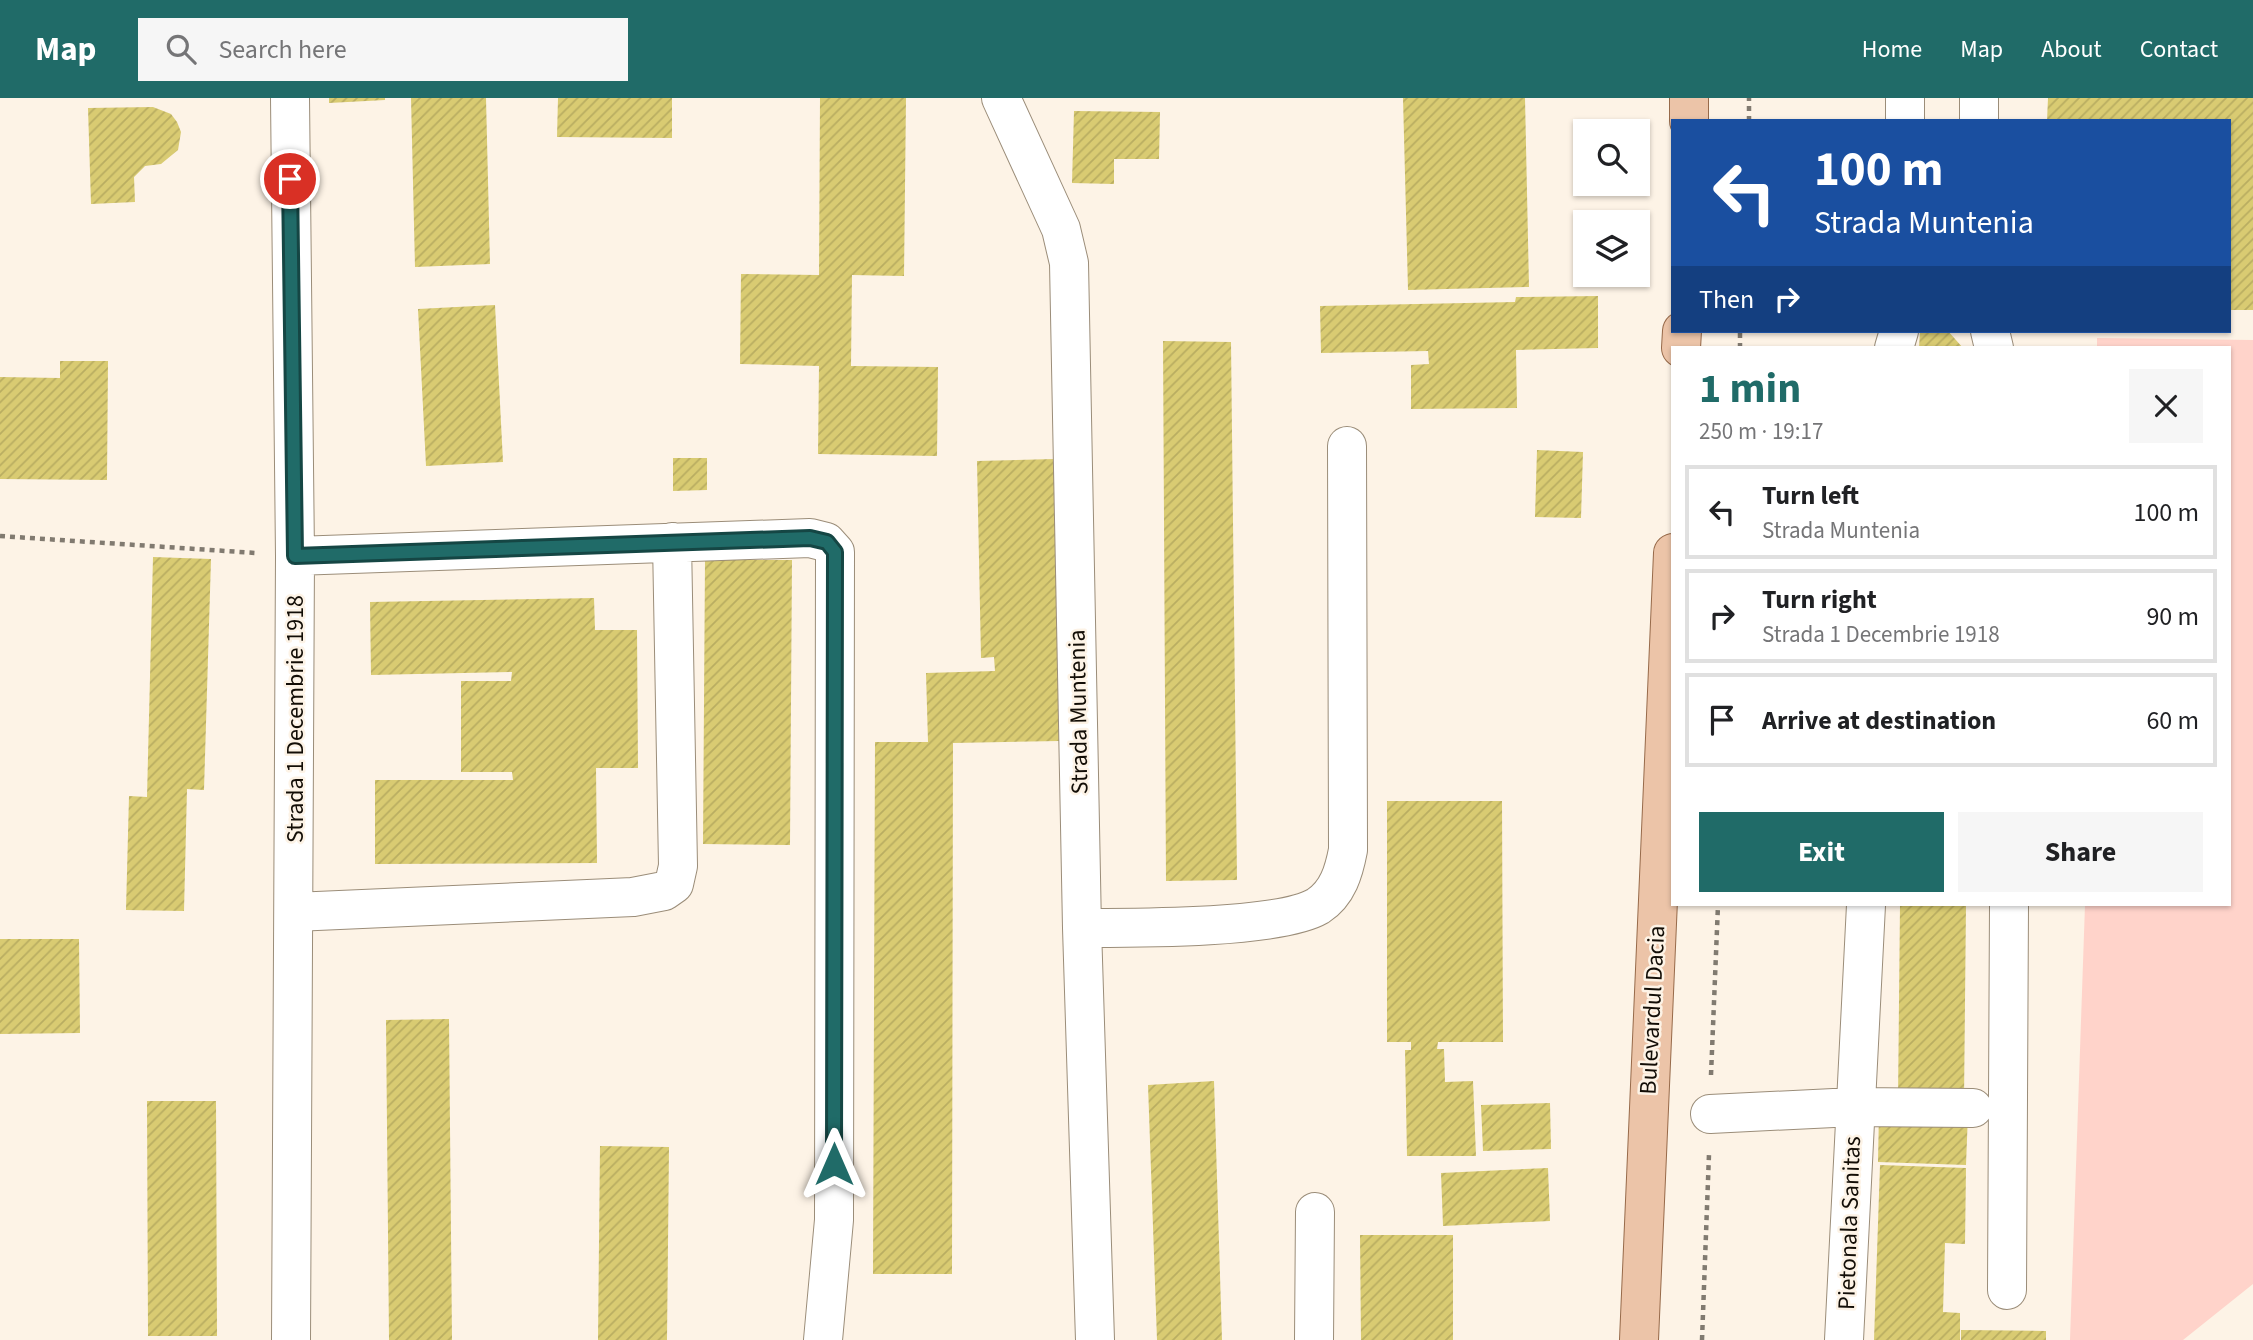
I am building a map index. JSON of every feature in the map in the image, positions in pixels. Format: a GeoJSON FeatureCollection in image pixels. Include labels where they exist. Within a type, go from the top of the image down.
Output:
{"type":"FeatureCollection","features":[{"type":"Feature","properties":{"kind":"main road"},"geometry":{"type":"LineString","coordinates":[[1689,98],[1689,119]]}},
{"type":"Feature","properties":{"kind":"main road","name":"Bulevardul Dacia"},"geometry":{"type":"LineString","coordinates":[[1639,1340],[1671,599]]}},
{"type":"Feature","properties":{"kind":"street","name":"Strada 1 Decembrie 1918"},"geometry":{"type":"LineString","coordinates":[[290,98],[295,556],[291,1340]]}},
{"type":"Feature","properties":{"kind":"street","name":"Strada Muntenia"},"geometry":{"type":"LineString","coordinates":[[1001,98],[1060,229],[1069,263],[1082,928],[1095,1340]]}},
{"type":"Feature","properties":{"kind":"street"},"geometry":{"type":"LineString","coordinates":[[1905,98],[1905,119]]}},
{"type":"Feature","properties":{"kind":"street"},"geometry":{"type":"LineString","coordinates":[[1979,98],[1979,119]]}},
{"type":"Feature","properties":{"kind":"street"},"geometry":{"type":"LineString","coordinates":[[1082,928],[1222,923],[1289,916],[1318,905],[1337,887],[1348,850],[1347,446]]}},
{"type":"Feature","properties":{"kind":"street"},"geometry":{"type":"LineString","coordinates":[[295,556],[810,538],[827,542],[835,552],[834,1220],[823,1340]]}},
{"type":"Feature","properties":{"kind":"street"},"geometry":{"type":"LineString","coordinates":[[294,912],[633,897],[664,891],[674,884],[678,866],[672,542]]}},
{"type":"Feature","properties":{"kind":"street","name":"Pietonala Sanitas"},"geometry":{"type":"LineString","coordinates":[[1844,1340],[1866,906]]}},
{"type":"Feature","properties":{"kind":"street"},"geometry":{"type":"LineString","coordinates":[[2007,1290],[2009,906]]}},
{"type":"Feature","properties":{"kind":"street","name":"Pietonala Sanitas"},"geometry":{"type":"LineString","coordinates":[[1710,1114],[1854,1107],[1973,1108]]}},
{"type":"Feature","properties":{"kind":"street"},"geometry":{"type":"LineString","coordinates":[[1314,1340],[1315,1212]]}},
{"type":"Feature","properties":{"kind":"path"},"geometry":{"type":"LineString","coordinates":[[1749,98],[1749,119]]}},
{"type":"Feature","properties":{"kind":"path"},"geometry":{"type":"LineString","coordinates":[[0,536],[295,556]]}},
{"type":"Feature","properties":{"kind":"shaded area"},"geometry":{"type":"Polygon","coordinates":[[[2097,338],[2253,340],[2253,1284],[2183,1340],[2070,1340],[2085,906],[2231,906],[2231,346],[2097,346],[2097,338]]]}},
{"type":"Feature","properties":{"kind":"building"},"geometry":{"type":"Polygon","coordinates":[[[329,98],[385,98],[385,100],[329,103],[329,98]]]}},
{"type":"Feature","properties":{"kind":"building"},"geometry":{"type":"Polygon","coordinates":[[[411,98],[486,98],[490,264],[415,267],[411,98]]]}},
{"type":"Feature","properties":{"kind":"building"},"geometry":{"type":"Polygon","coordinates":[[[558,98],[672,98],[672,138],[557,137],[558,98]]]}},
{"type":"Feature","properties":{"kind":"building"},"geometry":{"type":"Polygon","coordinates":[[[820,98],[906,98],[904,276],[852,275],[851,366],[938,367],[937,456],[818,454],[819,366],[740,364],[741,274],[819,275],[820,98]]]}},
{"type":"Feature","properties":{"kind":"building"},"geometry":{"type":"Polygon","coordinates":[[[1403,98],[1525,98],[1529,287],[1408,290],[1403,98]]]}},
{"type":"Feature","properties":{"kind":"building"},"geometry":{"type":"Polygon","coordinates":[[[2048,98],[2253,98],[2253,310],[2231,310],[2231,119],[2047,119],[2048,98]]]}},
{"type":"Feature","properties":{"kind":"building"},"geometry":{"type":"Polygon","coordinates":[[[153,107],[171,114],[177,122],[181,132],[178,150],[161,164],[145,166],[134,177],[135,202],[91,204],[88,108],[153,107]]]}},
{"type":"Feature","properties":{"kind":"building"},"geometry":{"type":"Polygon","coordinates":[[[1074,111],[1160,112],[1159,159],[1114,159],[1114,184],[1072,183],[1074,111]]]}},
{"type":"Feature","properties":{"kind":"building"},"geometry":{"type":"Polygon","coordinates":[[[1598,296],[1598,348],[1516,350],[1517,408],[1411,409],[1411,365],[1429,364],[1428,351],[1321,353],[1320,306],[1515,302],[1516,297],[1598,296]]]}},
{"type":"Feature","properties":{"kind":"building"},"geometry":{"type":"Polygon","coordinates":[[[495,305],[503,462],[426,466],[418,309],[495,305]]]}},
{"type":"Feature","properties":{"kind":"building"},"geometry":{"type":"Polygon","coordinates":[[[1920,333],[1950,333],[1961,346],[1919,346],[1920,333]]]}},
{"type":"Feature","properties":{"kind":"building"},"geometry":{"type":"Polygon","coordinates":[[[1163,341],[1231,342],[1237,880],[1166,881],[1163,341]]]}},
{"type":"Feature","properties":{"kind":"building"},"geometry":{"type":"Polygon","coordinates":[[[60,361],[108,361],[107,480],[0,479],[0,377],[60,378],[60,361]]]}},
{"type":"Feature","properties":{"kind":"building"},"geometry":{"type":"Polygon","coordinates":[[[1537,450],[1583,452],[1581,518],[1535,517],[1537,450]]]}},
{"type":"Feature","properties":{"kind":"building"},"geometry":{"type":"Polygon","coordinates":[[[673,458],[707,458],[707,490],[673,491],[673,458]]]}},
{"type":"Feature","properties":{"kind":"building"},"geometry":{"type":"Polygon","coordinates":[[[1054,459],[1059,741],[953,743],[952,1274],[873,1274],[875,742],[928,742],[926,673],[995,671],[994,657],[981,658],[977,461],[1054,459]]]}},
{"type":"Feature","properties":{"kind":"building"},"geometry":{"type":"Polygon","coordinates":[[[153,557],[211,559],[204,790],[187,789],[184,911],[126,910],[129,796],[147,797],[153,557]]]}},
{"type":"Feature","properties":{"kind":"building"},"geometry":{"type":"Polygon","coordinates":[[[705,560],[792,560],[790,845],[703,844],[705,560]]]}},
{"type":"Feature","properties":{"kind":"building"},"geometry":{"type":"Polygon","coordinates":[[[594,598],[595,630],[637,630],[638,768],[596,768],[597,863],[375,864],[375,780],[513,780],[512,772],[461,772],[461,681],[511,681],[512,672],[371,675],[370,602],[594,598]]]}},
{"type":"Feature","properties":{"kind":"building"},"geometry":{"type":"Polygon","coordinates":[[[1387,801],[1502,801],[1503,1042],[1438,1042],[1437,1049],[1444,1049],[1445,1082],[1473,1081],[1476,1156],[1407,1156],[1405,1050],[1411,1050],[1411,1042],[1387,1042],[1387,801]]]}},
{"type":"Feature","properties":{"kind":"building"},"geometry":{"type":"Polygon","coordinates":[[[1900,906],[1966,906],[1964,1100],[1898,1100],[1900,906]]]}},
{"type":"Feature","properties":{"kind":"building"},"geometry":{"type":"Polygon","coordinates":[[[0,939],[79,939],[80,1033],[0,1034],[0,939]]]}},
{"type":"Feature","properties":{"kind":"building"},"geometry":{"type":"Polygon","coordinates":[[[449,1019],[452,1340],[389,1340],[386,1020],[449,1019]]]}},
{"type":"Feature","properties":{"kind":"building"},"geometry":{"type":"Polygon","coordinates":[[[1214,1081],[1222,1340],[1157,1340],[1148,1085],[1214,1081]]]}},
{"type":"Feature","properties":{"kind":"building"},"geometry":{"type":"Polygon","coordinates":[[[147,1101],[216,1101],[217,1336],[148,1336],[147,1101]]]}},
{"type":"Feature","properties":{"kind":"building"},"geometry":{"type":"Polygon","coordinates":[[[1550,1103],[1551,1149],[1483,1151],[1481,1105],[1550,1103]]]}},
{"type":"Feature","properties":{"kind":"building"},"geometry":{"type":"Polygon","coordinates":[[[1879,1112],[1968,1113],[1966,1165],[1878,1162],[1879,1112]]]}},
{"type":"Feature","properties":{"kind":"building"},"geometry":{"type":"Polygon","coordinates":[[[600,1146],[669,1147],[667,1340],[598,1340],[600,1146]]]}},
{"type":"Feature","properties":{"kind":"building"},"geometry":{"type":"Polygon","coordinates":[[[1880,1165],[1966,1168],[1965,1244],[1945,1243],[1943,1312],[1960,1313],[1960,1340],[1874,1340],[1880,1165]]]}},
{"type":"Feature","properties":{"kind":"building"},"geometry":{"type":"Polygon","coordinates":[[[1548,1168],[1550,1221],[1443,1226],[1441,1173],[1548,1168]]]}},
{"type":"Feature","properties":{"kind":"building"},"geometry":{"type":"Polygon","coordinates":[[[1360,1235],[1453,1235],[1453,1340],[1361,1340],[1360,1235]]]}},
{"type":"Feature","properties":{"kind":"building"},"geometry":{"type":"Polygon","coordinates":[[[1961,1330],[2046,1331],[2046,1340],[1961,1340],[1961,1330]]]}},
{"type":"Feature","properties":{"kind":"route"},"geometry":{"type":"LineString","coordinates":[[290,179],[295,556],[810,538],[827,542],[835,552],[834,1164]]}}]}
